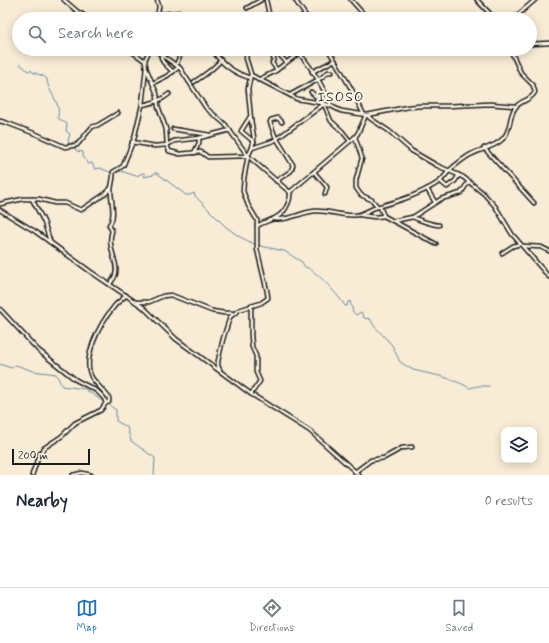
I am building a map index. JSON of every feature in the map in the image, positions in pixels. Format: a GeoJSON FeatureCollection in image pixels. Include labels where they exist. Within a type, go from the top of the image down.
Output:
{"type":"FeatureCollection","features":[{"type":"Feature","properties":{"kind":"street"},"geometry":{"type":"LineString","coordinates":[[64,0],[78,12]]}},
{"type":"Feature","properties":{"kind":"street"},"geometry":{"type":"LineString","coordinates":[[157,0],[159,6],[158,12]]}},
{"type":"Feature","properties":{"kind":"street"},"geometry":{"type":"LineString","coordinates":[[247,8],[261,0]]}},
{"type":"Feature","properties":{"kind":"street"},"geometry":{"type":"LineString","coordinates":[[266,0],[268,12]]}},
{"type":"Feature","properties":{"kind":"street"},"geometry":{"type":"LineString","coordinates":[[294,0],[303,12]]}},
{"type":"Feature","properties":{"kind":"street"},"geometry":{"type":"LineString","coordinates":[[351,0],[362,12]]}},
{"type":"Feature","properties":{"kind":"street"},"geometry":{"type":"LineString","coordinates":[[477,0],[488,12]]}},
{"type":"Feature","properties":{"kind":"street"},"geometry":{"type":"LineString","coordinates":[[521,12],[535,0]]}},
{"type":"Feature","properties":{"kind":"street"},"geometry":{"type":"LineString","coordinates":[[537,44],[549,43]]}},
{"type":"Feature","properties":{"kind":"street"},"geometry":{"type":"LineString","coordinates":[[137,56],[145,62]]}},
{"type":"Feature","properties":{"kind":"street"},"geometry":{"type":"LineString","coordinates":[[148,56],[145,62],[146,68],[153,83],[159,111],[166,129],[169,152],[201,152],[208,157],[248,156]]}},
{"type":"Feature","properties":{"kind":"street"},"geometry":{"type":"LineString","coordinates":[[163,56],[178,66],[206,108],[230,130],[248,156],[290,192]]}},
{"type":"Feature","properties":{"kind":"street"},"geometry":{"type":"LineString","coordinates":[[153,83],[173,72],[178,66],[181,56]]}},
{"type":"Feature","properties":{"kind":"street"},"geometry":{"type":"LineString","coordinates":[[218,56],[235,73],[258,80],[296,99],[331,106],[341,111],[366,115],[421,106],[490,104],[515,106],[531,98],[535,92],[533,85],[521,73],[513,56]]}},
{"type":"Feature","properties":{"kind":"street"},"geometry":{"type":"LineString","coordinates":[[137,302],[149,302],[166,295],[174,296],[212,311],[227,314],[266,300],[268,295],[257,249],[255,216],[248,205],[244,191],[244,178],[248,156],[254,142],[254,131],[250,117],[248,89],[250,77],[246,56]]}},
{"type":"Feature","properties":{"kind":"street"},"geometry":{"type":"LineString","coordinates":[[272,56],[274,59],[272,63],[277,70]]}},
{"type":"Feature","properties":{"kind":"street"},"geometry":{"type":"LineString","coordinates":[[280,56],[286,62]]}},
{"type":"Feature","properties":{"kind":"street"},"geometry":{"type":"LineString","coordinates":[[258,80],[277,70],[293,56]]}},
{"type":"Feature","properties":{"kind":"street"},"geometry":{"type":"LineString","coordinates":[[301,56],[317,79],[331,106]]}},
{"type":"Feature","properties":{"kind":"street"},"geometry":{"type":"LineString","coordinates":[[332,56],[366,115],[371,120],[389,131],[412,151],[436,165],[450,170],[469,181],[495,206],[505,223],[549,277]]}},
{"type":"Feature","properties":{"kind":"street"},"geometry":{"type":"LineString","coordinates":[[161,57],[163,62],[173,72]]}},
{"type":"Feature","properties":{"kind":"street"},"geometry":{"type":"LineString","coordinates":[[194,82],[213,70],[221,60]]}},
{"type":"Feature","properties":{"kind":"street"},"geometry":{"type":"LineString","coordinates":[[312,72],[335,60]]}},
{"type":"Feature","properties":{"kind":"street"},"geometry":{"type":"LineString","coordinates":[[110,284],[116,273],[110,242],[112,231],[109,225],[112,221],[111,187],[114,178],[113,171],[123,166],[132,142],[142,105],[146,68]]}},
{"type":"Feature","properties":{"kind":"street"},"geometry":{"type":"LineString","coordinates":[[290,95],[324,76],[328,72],[332,72]]}},
{"type":"Feature","properties":{"kind":"street"},"geometry":{"type":"LineString","coordinates":[[311,92],[323,104],[331,121],[350,141]]}},
{"type":"Feature","properties":{"kind":"street"},"geometry":{"type":"LineString","coordinates":[[142,105],[158,101],[170,94]]}},
{"type":"Feature","properties":{"kind":"street"},"geometry":{"type":"LineString","coordinates":[[252,148],[277,138],[323,104]]}},
{"type":"Feature","properties":{"kind":"street"},"geometry":{"type":"LineString","coordinates":[[358,215],[404,199],[427,188],[440,181],[450,170],[467,156],[498,142],[505,137],[515,106]]}},
{"type":"Feature","properties":{"kind":"street"},"geometry":{"type":"LineString","coordinates":[[0,121],[36,134],[61,146],[69,147],[77,145],[92,127],[118,113]]}},
{"type":"Feature","properties":{"kind":"street"},"geometry":{"type":"LineString","coordinates":[[290,192],[355,137],[366,115]]}},
{"type":"Feature","properties":{"kind":"street"},"geometry":{"type":"LineString","coordinates":[[250,117],[240,131],[254,142]]}},
{"type":"Feature","properties":{"kind":"street"},"geometry":{"type":"LineString","coordinates":[[276,181],[291,171],[293,165],[277,138],[270,122],[271,120],[278,118],[282,122]]}},
{"type":"Feature","properties":{"kind":"street"},"geometry":{"type":"LineString","coordinates":[[173,129],[213,135]]}},
{"type":"Feature","properties":{"kind":"street"},"geometry":{"type":"LineString","coordinates":[[132,142],[155,146],[174,141],[199,138],[230,130]]}},
{"type":"Feature","properties":{"kind":"street"},"geometry":{"type":"LineString","coordinates":[[355,137],[362,158],[356,180],[356,188],[361,195],[372,200],[379,207],[384,216],[436,244]]}},
{"type":"Feature","properties":{"kind":"street"},"geometry":{"type":"LineString","coordinates":[[194,153],[199,143],[199,138]]}},
{"type":"Feature","properties":{"kind":"street"},"geometry":{"type":"LineString","coordinates":[[484,148],[534,203]]}},
{"type":"Feature","properties":{"kind":"street"},"geometry":{"type":"LineString","coordinates":[[314,172],[326,187],[325,194]]}},
{"type":"Feature","properties":{"kind":"street"},"geometry":{"type":"LineString","coordinates":[[440,181],[447,187],[455,181],[459,175]]}},
{"type":"Feature","properties":{"kind":"street"},"geometry":{"type":"LineString","coordinates":[[393,221],[412,217],[435,202],[461,193],[469,181]]}},
{"type":"Feature","properties":{"kind":"street"},"geometry":{"type":"LineString","coordinates":[[0,204],[23,199],[39,199],[55,203],[65,203],[81,210],[105,194],[111,187]]}},
{"type":"Feature","properties":{"kind":"street"},"geometry":{"type":"LineString","coordinates":[[427,188],[435,202]]}},
{"type":"Feature","properties":{"kind":"street"},"geometry":{"type":"LineString","coordinates":[[274,219],[287,206],[290,199],[290,192]]}},
{"type":"Feature","properties":{"kind":"street"},"geometry":{"type":"LineString","coordinates":[[32,199],[44,222],[50,242]]}},
{"type":"Feature","properties":{"kind":"street"},"geometry":{"type":"LineString","coordinates":[[0,210],[50,242],[91,272],[137,302],[176,339],[251,394],[310,431],[359,475]]}},
{"type":"Feature","properties":{"kind":"street"},"geometry":{"type":"LineString","coordinates":[[256,226],[265,221],[296,216],[308,211],[321,210],[350,215],[375,217],[384,216]]}},
{"type":"Feature","properties":{"kind":"street"},"geometry":{"type":"LineString","coordinates":[[412,217],[430,224],[439,225]]}},
{"type":"Feature","properties":{"kind":"street"},"geometry":{"type":"LineString","coordinates":[[502,253],[513,246],[522,245],[540,247],[548,250]]}},
{"type":"Feature","properties":{"kind":"street"},"geometry":{"type":"LineString","coordinates":[[32,475],[39,455],[44,448],[62,436],[75,423],[101,410],[106,403],[109,402],[109,398],[90,373],[91,350],[96,335],[112,309],[126,294]]}},
{"type":"Feature","properties":{"kind":"street"},"geometry":{"type":"LineString","coordinates":[[251,306],[252,348],[256,356],[256,372],[260,381],[251,394]]}},
{"type":"Feature","properties":{"kind":"street"},"geometry":{"type":"LineString","coordinates":[[0,309],[38,350],[80,382],[97,392],[104,398],[106,403]]}},
{"type":"Feature","properties":{"kind":"street"},"geometry":{"type":"LineString","coordinates":[[221,372],[217,364],[223,339],[230,317],[236,311]]}},
{"type":"Feature","properties":{"kind":"street"},"geometry":{"type":"LineString","coordinates":[[355,472],[371,460],[384,458],[402,448],[412,447]]}},
{"type":"Feature","properties":{"kind":"street"},"geometry":{"type":"LineString","coordinates":[[73,475],[80,473],[91,475]]}},
{"type":"Feature","properties":{"kind":"waterway"},"geometry":{"type":"LineString","coordinates":[[20,64],[28,71],[31,70],[32,72],[47,79],[48,86],[57,104],[58,118],[67,124],[66,131],[70,134],[68,141],[69,144],[76,141],[77,146],[75,149],[83,152],[83,156],[88,164],[92,163],[95,169],[100,168],[112,173]]}},
{"type":"Feature","properties":{"kind":"waterway"},"geometry":{"type":"LineString","coordinates":[[115,173],[121,171],[136,176],[143,173],[145,174],[144,177],[157,173],[186,195],[194,193],[195,196],[226,227],[240,237],[256,245],[284,251],[302,262],[305,267],[314,272],[338,296],[345,306],[347,306],[348,302],[350,301],[353,312],[356,315],[361,312],[364,318],[370,319],[375,327],[392,345],[400,362],[413,370],[444,377],[470,388],[489,386]]}},
{"type":"Feature","properties":{"kind":"waterway"},"geometry":{"type":"LineString","coordinates":[[0,364],[11,368],[16,365],[33,371],[56,374],[62,386],[85,389],[105,403]]}},
{"type":"Feature","properties":{"kind":"waterway"},"geometry":{"type":"LineString","coordinates":[[108,404],[116,410],[116,421],[127,427],[131,441],[155,458],[154,475]]}},
{"type":"Feature","properties":{"kind":"district","name":"ISOSO"},"geometry":{"type":"Point","coordinates":[341,96]}}]}
